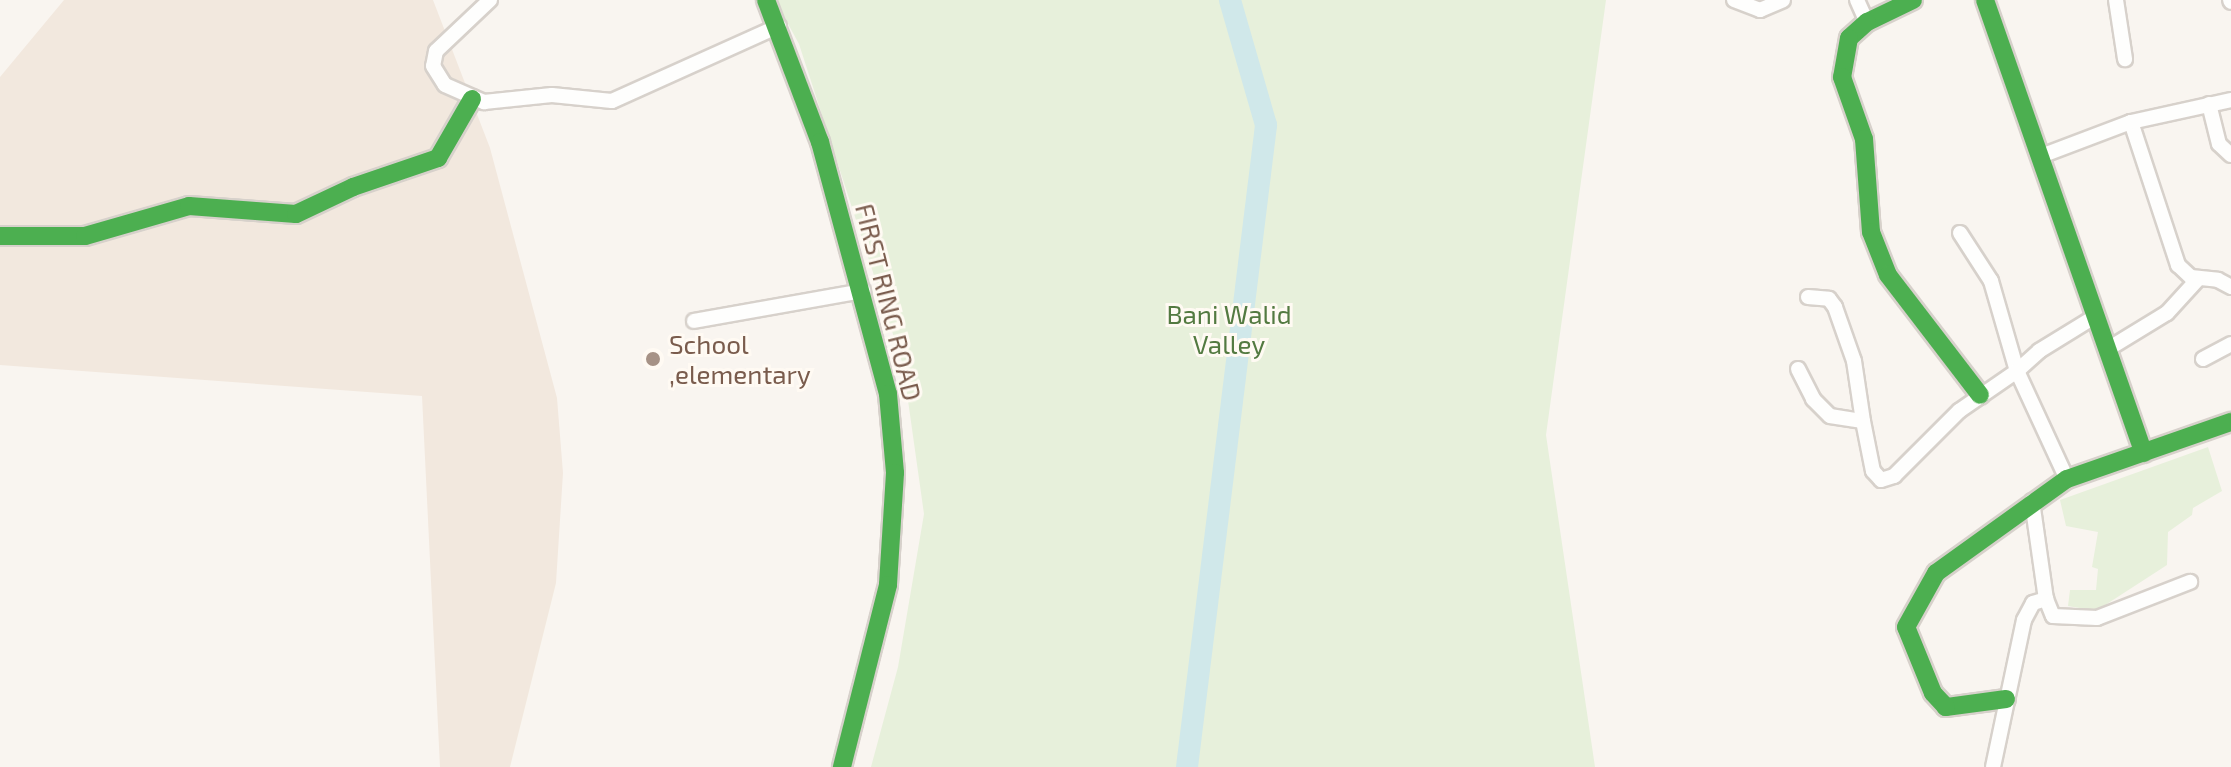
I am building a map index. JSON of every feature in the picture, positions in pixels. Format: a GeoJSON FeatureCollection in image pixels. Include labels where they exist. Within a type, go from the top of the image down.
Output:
{"type":"FeatureCollection","features":[{"type":"Feature","properties":{"kind":"street"},"geometry":{"type":"LineString","coordinates":[[490,0],[436,51],[433,66],[445,85],[472,99],[500,102],[552,95],[612,101],[779,26]]}},
{"type":"Feature","properties":{"kind":"street","name":"FIRST RING ROAD"},"geometry":{"type":"LineString","coordinates":[[766,0],[779,26],[820,142],[863,291],[888,394],[895,473],[888,585],[842,767]]}},
{"type":"Feature","properties":{"kind":"street"},"geometry":{"type":"LineString","coordinates":[[1734,0],[1760,10],[1783,0]]}},
{"type":"Feature","properties":{"kind":"street"},"geometry":{"type":"LineString","coordinates":[[1857,0],[1867,22]]}},
{"type":"Feature","properties":{"kind":"street"},"geometry":{"type":"LineString","coordinates":[[1913,0],[1867,22],[1849,38],[1842,68],[1864,139],[1871,232],[1888,275],[1980,395]]}},
{"type":"Feature","properties":{"kind":"street"},"geometry":{"type":"LineString","coordinates":[[1985,0],[2144,453]]}},
{"type":"Feature","properties":{"kind":"street"},"geometry":{"type":"LineString","coordinates":[[2116,0],[2125,59]]}},
{"type":"Feature","properties":{"kind":"street"},"geometry":{"type":"LineString","coordinates":[[0,236],[85,236],[189,206],[296,214],[353,187],[433,161],[443,153],[472,99]]}},
{"type":"Feature","properties":{"kind":"street"},"geometry":{"type":"LineString","coordinates":[[2041,156],[2131,122],[2231,100]]}},
{"type":"Feature","properties":{"kind":"street"},"geometry":{"type":"LineString","coordinates":[[2209,104],[2219,144],[2231,155]]}},
{"type":"Feature","properties":{"kind":"street"},"geometry":{"type":"LineString","coordinates":[[2131,122],[2168,244],[2185,274],[2198,279],[2218,280],[2231,287]]}},
{"type":"Feature","properties":{"kind":"street"},"geometry":{"type":"LineString","coordinates":[[1960,233],[1991,281],[2017,371],[2067,479]]}},
{"type":"Feature","properties":{"kind":"street"},"geometry":{"type":"LineString","coordinates":[[2108,349],[2167,313],[2198,279]]}},
{"type":"Feature","properties":{"kind":"street"},"geometry":{"type":"LineString","coordinates":[[694,321],[863,291]]}},
{"type":"Feature","properties":{"kind":"street"},"geometry":{"type":"LineString","coordinates":[[1808,297],[1829,299],[1840,318],[1854,361],[1873,471],[1881,480],[1889,480],[1980,395],[2096,316]]}},
{"type":"Feature","properties":{"kind":"street"},"geometry":{"type":"LineString","coordinates":[[2203,359],[2231,344]]}},
{"type":"Feature","properties":{"kind":"street"},"geometry":{"type":"LineString","coordinates":[[1798,369],[1813,399],[1830,416],[1863,421]]}},
{"type":"Feature","properties":{"kind":"street"},"geometry":{"type":"LineString","coordinates":[[2006,699],[1955,707],[1939,702],[1908,644],[1906,627],[1936,573],[2032,501],[2067,479],[2231,422]]}},
{"type":"Feature","properties":{"kind":"street"},"geometry":{"type":"LineString","coordinates":[[2032,501],[2046,599],[2053,616],[2097,618],[2190,582]]}},
{"type":"Feature","properties":{"kind":"street"},"geometry":{"type":"LineString","coordinates":[[1993,767],[2028,610],[2046,599]]}},
{"type":"Feature","properties":{"kind":"shaded area"},"geometry":{"type":"Polygon","coordinates":[[[64,0],[433,0],[490,148],[557,398],[563,473],[556,583],[510,767],[440,767],[422,396],[0,365],[0,77],[64,0]]]}},
{"type":"Feature","properties":{"kind":"green space","name":"Bani Walid Valley"},"geometry":{"type":"Polygon","coordinates":[[[775,0],[1606,0],[1546,435],[1595,767],[871,767],[898,667],[924,514],[903,365],[799,44],[775,0]]]}},
{"type":"Feature","properties":{"kind":"green space"},"geometry":{"type":"Polygon","coordinates":[[[2208,447],[2222,491],[2193,508],[2192,515],[2168,532],[2167,565],[2096,611],[2068,606],[2070,590],[2096,590],[2098,569],[2092,567],[2098,532],[2066,526],[2060,500],[2208,447]]]}},
{"type":"Feature","properties":{"kind":"waterway","name":"Bani Walid Valley"},"geometry":{"type":"LineString","coordinates":[[1187,767],[1266,125],[1230,0]]}},
{"type":"Feature","properties":{"kind":"traffic: fast"},"geometry":{"type":"LineString","coordinates":[[766,0],[820,142],[888,394],[895,473],[888,585],[842,767]]}},
{"type":"Feature","properties":{"kind":"traffic: fast"},"geometry":{"type":"LineString","coordinates":[[1913,0],[1867,22],[1849,38],[1842,77],[1864,139],[1871,232],[1888,275],[1980,395]]}},
{"type":"Feature","properties":{"kind":"traffic: fast"},"geometry":{"type":"LineString","coordinates":[[1985,0],[2144,453]]}},
{"type":"Feature","properties":{"kind":"traffic: fast"},"geometry":{"type":"LineString","coordinates":[[0,236],[85,236],[189,206],[296,214],[353,187],[438,158],[472,99]]}},
{"type":"Feature","properties":{"kind":"traffic: fast"},"geometry":{"type":"LineString","coordinates":[[2006,699],[1946,707],[1933,693],[1906,627],[1936,573],[2067,479],[2231,422]]}},
{"type":"Feature","properties":{"kind":"place","name":"School ,elementary"},"geometry":{"type":"Point","coordinates":[653,359]}}]}
